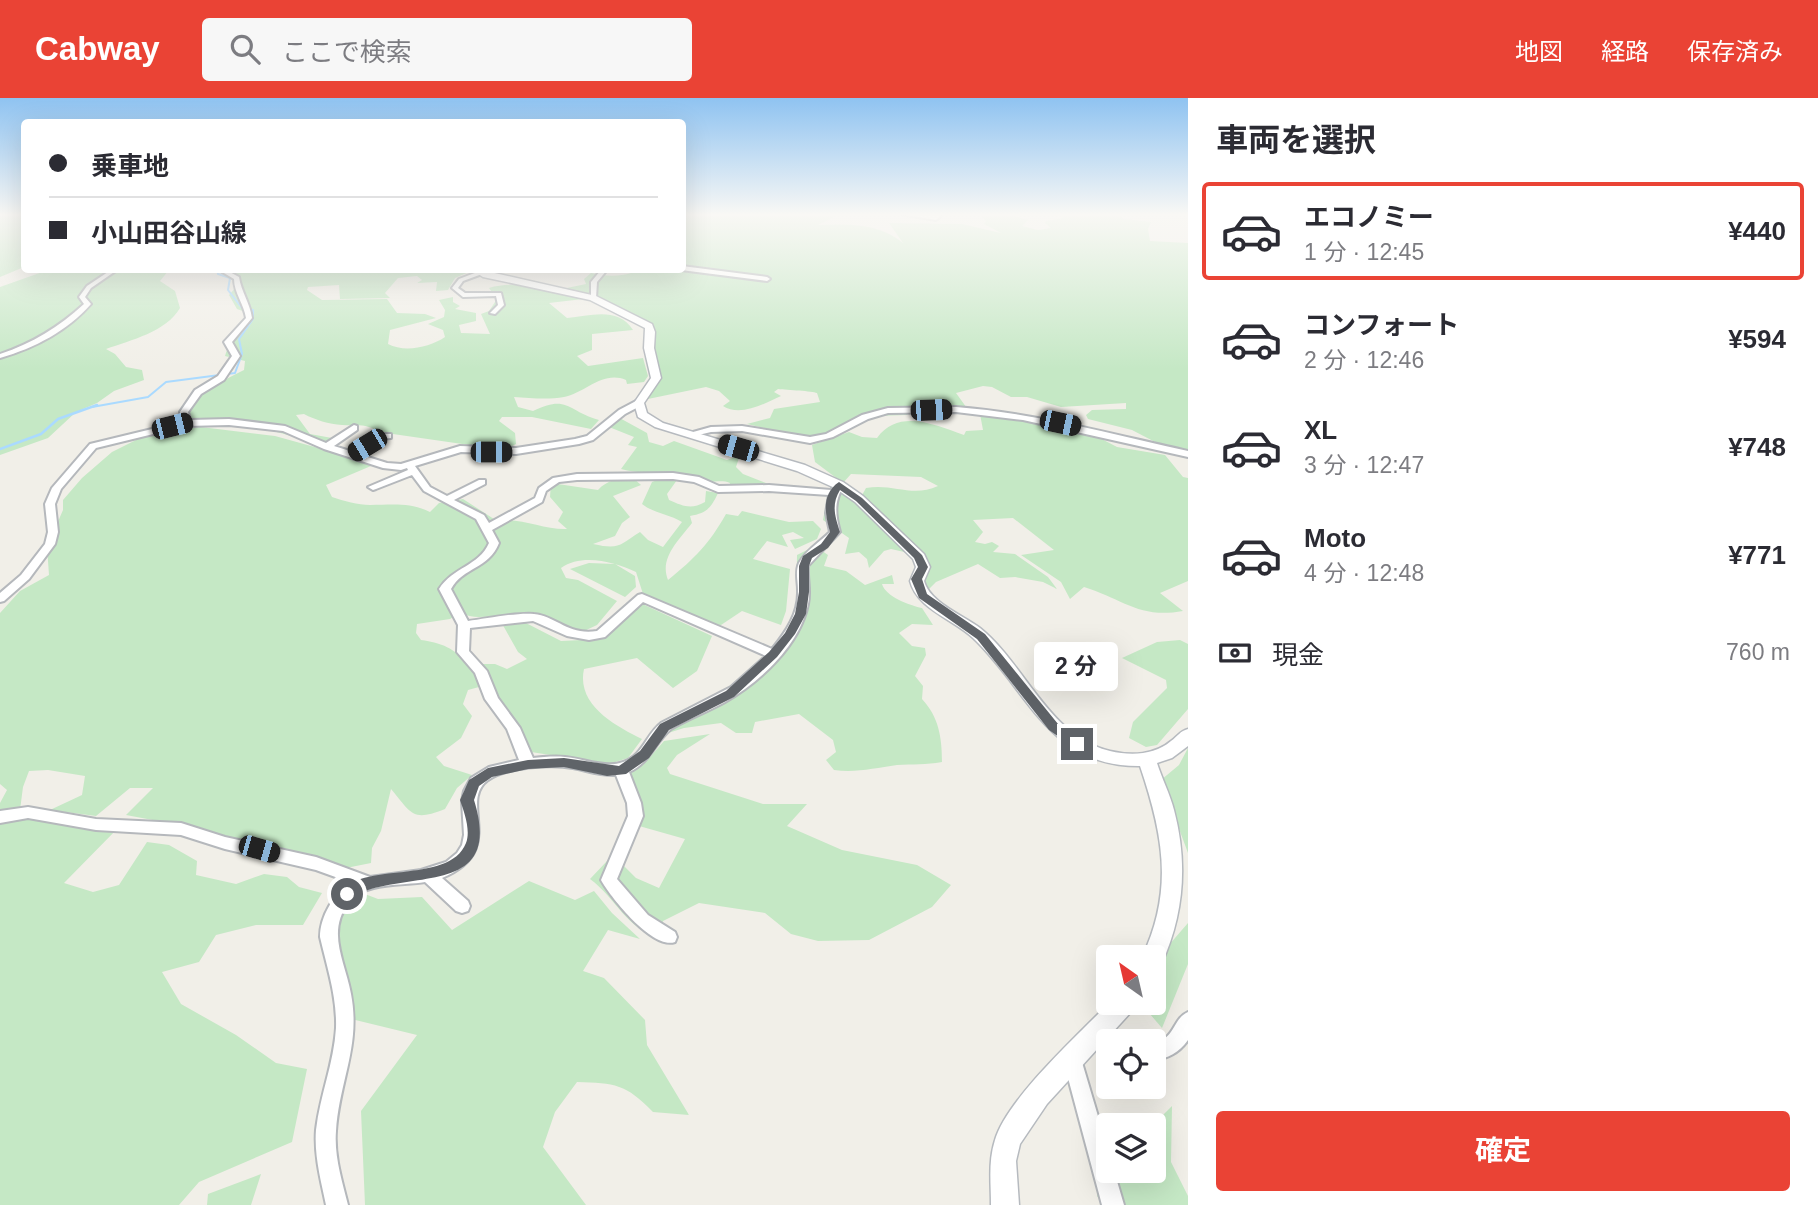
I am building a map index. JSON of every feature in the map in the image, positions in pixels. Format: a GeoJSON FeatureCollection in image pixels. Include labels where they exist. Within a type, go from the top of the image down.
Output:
{"type":"FeatureCollection","features":[{"type":"Feature","properties":{"kind":"main road"},"geometry":{"type":"LineString","coordinates":[[487,273],[593,298],[651,329],[649,348],[658,374],[656,381],[639,403],[639,410],[647,419],[801,468],[867,507],[919,557],[923,567],[916,579],[923,596],[981,636],[1062,734],[1088,749],[1115,758],[1147,759],[1178,748],[1188,735]]}},
{"type":"Feature","properties":{"kind":"main road"},"geometry":{"type":"LineString","coordinates":[[1147,759],[1166,814],[1173,887],[1160,945]]}},
{"type":"Feature","properties":{"kind":"main road"},"geometry":{"type":"LineString","coordinates":[[1004,1205],[1003,1161],[1008,1139],[1038,1095],[1072,1059],[1096,1044]]}},
{"type":"Feature","properties":{"kind":"street"},"geometry":{"type":"LineString","coordinates":[[686,269],[767,279]]}},
{"type":"Feature","properties":{"kind":"street"},"geometry":{"type":"LineString","coordinates":[[0,356],[31,346],[58,332],[88,304],[82,297],[89,287],[110,273]]}},
{"type":"Feature","properties":{"kind":"street"},"geometry":{"type":"LineString","coordinates":[[186,423],[184,412],[198,392],[221,378],[236,356],[228,342],[249,318],[249,307],[236,287],[237,278],[228,273]]}},
{"type":"Feature","properties":{"kind":"street"},"geometry":{"type":"LineString","coordinates":[[474,273],[461,280],[455,288],[463,295],[499,294],[501,305],[494,313]]}},
{"type":"Feature","properties":{"kind":"street"},"geometry":{"type":"LineString","coordinates":[[593,298],[594,282],[602,273]]}},
{"type":"Feature","properties":{"kind":"street"},"geometry":{"type":"LineString","coordinates":[[373,487],[388,483],[411,469],[460,449],[516,451],[583,440],[639,403]]}},
{"type":"Feature","properties":{"kind":"street"},"geometry":{"type":"LineString","coordinates":[[690,434],[729,427],[757,429],[799,440],[814,440],[831,436],[859,420],[885,410],[956,409],[1060,423],[1188,454]]}},
{"type":"Feature","properties":{"kind":"street"},"geometry":{"type":"LineString","coordinates":[[0,599],[25,577],[50,544],[53,532],[50,503],[57,488],[93,446],[186,423],[229,422],[285,429],[351,455],[386,466],[411,469],[427,489],[480,517],[494,543],[492,552],[486,559],[449,580],[445,589],[464,625],[463,652],[481,671],[492,699],[513,728],[528,764]]}},
{"type":"Feature","properties":{"kind":"street"},"geometry":{"type":"LineString","coordinates":[[327,447],[354,428]]}},
{"type":"Feature","properties":{"kind":"street"},"geometry":{"type":"LineString","coordinates":[[351,455],[378,436],[388,436]]}},
{"type":"Feature","properties":{"kind":"street"},"geometry":{"type":"LineString","coordinates":[[379,475],[388,483]]}},
{"type":"Feature","properties":{"kind":"street"},"geometry":{"type":"LineString","coordinates":[[337,1205],[328,1167],[326,1132],[346,1031],[344,1001],[328,933],[347,894],[368,883],[450,868],[463,858],[473,843],[473,822],[467,800],[474,783],[488,773],[528,764],[564,762],[607,771],[622,771],[645,755],[664,727],[730,694],[773,654],[790,634],[800,614],[804,592],[802,575],[808,556],[824,546],[835,532],[829,512],[836,489],[718,489],[695,480],[673,476],[577,477],[556,480],[542,489],[539,500],[486,529]]}},
{"type":"Feature","properties":{"kind":"street"},"geometry":{"type":"LineString","coordinates":[[448,499],[482,482]]}},
{"type":"Feature","properties":{"kind":"street"},"geometry":{"type":"LineString","coordinates":[[464,625],[534,617],[571,633],[589,636],[601,634],[642,597],[773,654]]}},
{"type":"Feature","properties":{"kind":"street"},"geometry":{"type":"LineString","coordinates":[[622,771],[636,809],[635,823],[611,866],[610,880],[642,920],[669,937]]}},
{"type":"Feature","properties":{"kind":"street"},"geometry":{"type":"LineString","coordinates":[[0,817],[49,813],[109,826],[172,827],[197,831],[221,842],[259,849],[350,875],[368,883]]}},
{"type":"Feature","properties":{"kind":"street"},"geometry":{"type":"LineString","coordinates":[[428,874],[462,906]]}},
{"type":"Feature","properties":{"kind":"street"},"geometry":{"type":"LineString","coordinates":[[1166,1049],[1180,1040],[1188,1021]]}},
{"type":"Feature","properties":{"kind":"street"},"geometry":{"type":"LineString","coordinates":[[1072,1059],[1113,1205]]}},
{"type":"Feature","properties":{"kind":"green space"},"geometry":{"type":"Polygon","coordinates":[[[0,266],[21,266],[21,268],[0,277],[0,266]]]}},
{"type":"Feature","properties":{"kind":"green space"},"geometry":{"type":"Polygon","coordinates":[[[686,266],[1188,266],[1188,450],[1157,443],[1132,430],[1088,419],[1086,415],[1092,410],[1126,409],[1126,403],[1061,407],[1027,397],[1011,397],[992,387],[983,386],[956,393],[969,411],[909,408],[907,415],[874,416],[810,439],[747,424],[770,418],[774,409],[820,402],[814,392],[778,389],[774,392],[781,396],[744,410],[723,406],[730,401],[719,391],[706,387],[643,400],[655,375],[647,354],[654,330],[612,312],[599,301],[562,289],[586,284],[584,279],[591,273],[616,276],[631,273],[686,273],[686,266]]]}},
{"type":"Feature","properties":{"kind":"green space"},"geometry":{"type":"Polygon","coordinates":[[[40,273],[167,273],[160,281],[175,291],[180,308],[157,329],[106,349],[115,354],[126,367],[142,370],[144,380],[114,391],[97,403],[76,412],[48,438],[0,455],[0,287],[40,273]]]}},
{"type":"Feature","properties":{"kind":"green space"},"geometry":{"type":"Polygon","coordinates":[[[226,273],[466,273],[455,278],[448,290],[436,291],[437,282],[417,283],[422,280],[417,276],[398,278],[385,293],[390,298],[340,299],[339,285],[308,287],[307,290],[322,300],[387,299],[397,313],[425,314],[436,318],[390,330],[388,344],[402,348],[425,346],[445,337],[443,330],[428,324],[444,317],[445,310],[439,300],[453,297],[453,302],[460,306],[455,309],[476,313],[476,321],[459,325],[461,333],[490,334],[481,314],[489,311],[497,299],[489,288],[524,285],[548,290],[583,299],[549,303],[567,318],[612,315],[627,323],[633,330],[592,334],[592,350],[577,356],[588,366],[643,358],[648,376],[644,382],[627,384],[626,380],[618,378],[602,380],[564,397],[514,397],[518,407],[533,411],[561,404],[599,420],[591,429],[532,417],[502,417],[499,421],[515,433],[516,444],[504,450],[379,432],[366,426],[332,424],[304,414],[296,415],[310,434],[332,438],[326,445],[269,430],[177,422],[207,391],[244,370],[245,361],[225,356],[231,344],[252,322],[254,315],[237,309],[229,295],[236,287],[235,277],[226,273]]]}},
{"type":"Feature","properties":{"kind":"green space"},"geometry":{"type":"Polygon","coordinates":[[[980,414],[1033,421],[1094,435],[1117,447],[1165,455],[1183,477],[1188,478],[1188,581],[1160,593],[1183,611],[1168,613],[1143,610],[1084,587],[1070,599],[1061,582],[1021,555],[1054,550],[1013,518],[973,520],[983,532],[975,542],[992,542],[999,546],[993,552],[1015,554],[1048,577],[1057,589],[1043,582],[1015,577],[1000,578],[978,564],[936,582],[926,592],[922,589],[922,556],[891,549],[884,551],[869,568],[867,559],[859,552],[845,554],[849,538],[823,520],[828,493],[832,488],[861,497],[866,488],[920,491],[938,486],[921,477],[851,474],[843,483],[815,462],[812,445],[849,432],[862,437],[877,438],[896,423],[907,421],[930,424],[964,435],[966,431],[983,430],[980,414]]]}},
{"type":"Feature","properties":{"kind":"green space"},"geometry":{"type":"Polygon","coordinates":[[[616,416],[647,433],[649,442],[663,446],[674,441],[727,460],[740,455],[736,467],[743,474],[771,485],[729,488],[730,483],[708,482],[671,473],[621,469],[637,447],[628,445],[634,437],[609,427],[616,416]]]}},
{"type":"Feature","properties":{"kind":"green space"},"geometry":{"type":"Polygon","coordinates":[[[201,427],[275,436],[358,459],[371,466],[326,485],[332,497],[341,500],[365,505],[408,505],[430,512],[439,503],[463,499],[497,521],[514,521],[558,529],[567,529],[558,521],[563,512],[550,497],[551,483],[598,490],[614,480],[632,477],[641,485],[613,496],[630,517],[622,523],[615,536],[593,544],[602,546],[619,545],[640,532],[648,540],[663,547],[682,522],[642,504],[652,482],[665,477],[677,480],[667,494],[669,500],[687,506],[705,502],[706,491],[718,493],[708,509],[690,516],[692,523],[668,557],[668,580],[701,550],[726,514],[738,516],[742,511],[789,522],[813,521],[821,529],[817,539],[795,549],[790,540],[804,538],[793,532],[782,535],[788,547],[767,541],[753,559],[790,569],[786,611],[781,625],[742,611],[718,627],[643,594],[636,572],[609,562],[588,560],[569,563],[561,568],[566,578],[578,580],[617,601],[597,625],[582,632],[537,619],[510,615],[479,617],[460,613],[450,619],[417,624],[416,633],[421,640],[447,647],[468,664],[495,664],[507,669],[527,659],[518,652],[500,620],[524,622],[561,641],[603,639],[638,602],[712,636],[697,671],[673,688],[637,658],[584,669],[583,682],[592,704],[610,721],[642,739],[628,758],[609,764],[531,752],[502,722],[479,687],[468,690],[463,704],[472,716],[461,738],[436,757],[444,766],[472,775],[457,788],[445,809],[426,815],[413,813],[391,789],[381,831],[372,848],[371,863],[331,871],[239,847],[208,844],[198,837],[158,821],[126,815],[153,788],[130,788],[96,816],[50,810],[82,795],[85,776],[48,770],[29,771],[23,787],[20,810],[0,811],[0,803],[7,790],[0,784],[0,613],[20,591],[49,575],[47,547],[63,510],[63,500],[82,478],[112,452],[142,437],[172,429],[201,427]]]}},
{"type":"Feature","properties":{"kind":"green space"},"geometry":{"type":"Polygon","coordinates":[[[815,546],[828,555],[824,566],[846,571],[865,585],[892,575],[894,584],[882,584],[884,589],[899,600],[922,608],[933,625],[912,624],[899,633],[912,646],[925,648],[926,655],[915,676],[923,686],[922,699],[938,728],[942,762],[858,771],[834,770],[826,760],[836,752],[833,740],[799,714],[755,722],[752,733],[736,733],[721,723],[668,733],[687,716],[731,698],[796,633],[797,555],[815,546]]]}},
{"type":"Feature","properties":{"kind":"green space"},"geometry":{"type":"Polygon","coordinates":[[[589,563],[615,564],[635,576],[636,587],[625,597],[570,569],[589,563]]]}},
{"type":"Feature","properties":{"kind":"green space"},"geometry":{"type":"Polygon","coordinates":[[[1180,640],[1188,644],[1188,709],[1157,745],[1146,747],[1129,738],[1133,722],[1167,688],[1166,680],[1122,658],[1157,642],[1180,640]]]}},
{"type":"Feature","properties":{"kind":"green space"},"geometry":{"type":"Polygon","coordinates":[[[710,734],[677,755],[667,768],[670,774],[763,804],[807,804],[787,826],[842,850],[917,865],[951,885],[932,907],[869,940],[818,941],[791,934],[765,913],[699,903],[663,921],[660,938],[639,928],[590,879],[607,861],[623,865],[636,878],[659,888],[685,839],[632,824],[623,789],[629,773],[643,765],[664,741],[710,734]]]}},
{"type":"Feature","properties":{"kind":"green space"},"geometry":{"type":"Polygon","coordinates":[[[1188,748],[1188,853],[1161,780],[1179,765],[1188,748]]]}},
{"type":"Feature","properties":{"kind":"green space"},"geometry":{"type":"Polygon","coordinates":[[[20,818],[76,820],[120,826],[64,883],[93,892],[119,885],[147,842],[169,845],[197,861],[196,875],[236,884],[264,874],[287,877],[299,887],[322,893],[303,925],[256,925],[216,935],[199,962],[162,972],[181,1004],[236,1035],[276,1063],[307,1069],[292,1142],[199,1182],[179,1205],[0,1205],[0,821],[20,818]]]}},
{"type":"Feature","properties":{"kind":"green space"},"geometry":{"type":"Polygon","coordinates":[[[529,881],[575,900],[594,891],[612,913],[640,939],[608,930],[583,971],[604,978],[645,1020],[647,1045],[689,1115],[653,1112],[627,1090],[601,1083],[577,1082],[555,1112],[543,1147],[586,1205],[365,1205],[361,1111],[417,1035],[343,1017],[333,908],[357,891],[378,899],[422,897],[452,930],[529,881]]]}},
{"type":"Feature","properties":{"kind":"green space"},"geometry":{"type":"Polygon","coordinates":[[[1188,923],[1188,964],[1162,1028],[1151,1015],[1166,1015],[1166,950],[1188,923]]]}},
{"type":"Feature","properties":{"kind":"green space"},"geometry":{"type":"Polygon","coordinates":[[[1172,1106],[1171,1162],[1188,1196],[1188,1205],[1104,1205],[1097,1196],[1100,1183],[1166,1183],[1165,1113],[1172,1106]]]}},
{"type":"Feature","properties":{"kind":"green space"},"geometry":{"type":"Polygon","coordinates":[[[261,1174],[251,1205],[207,1205],[208,1194],[261,1174]]]}},
{"type":"Feature","properties":{"kind":"waterway"},"geometry":{"type":"LineString","coordinates":[[92,407],[148,397],[166,382],[235,373],[242,354],[239,339],[253,319],[253,310],[242,308],[228,290],[230,278],[218,273]]}},
{"type":"Feature","properties":{"kind":"waterway"},"geometry":{"type":"LineString","coordinates":[[0,449],[41,434],[58,419],[97,405]]}},
{"type":"Feature","properties":{"kind":"route"},"geometry":{"type":"LineString","coordinates":[[347,894],[368,883],[450,868],[463,858],[473,843],[473,822],[467,800],[474,783],[488,773],[528,764],[564,762],[607,771],[622,771],[645,755],[664,727],[730,694],[751,676],[790,634],[800,614],[804,592],[802,575],[808,556],[824,546],[835,532],[829,512],[831,498],[839,485],[859,499],[919,557],[923,567],[916,579],[923,596],[981,636],[1053,727],[1077,744]]}}]}
